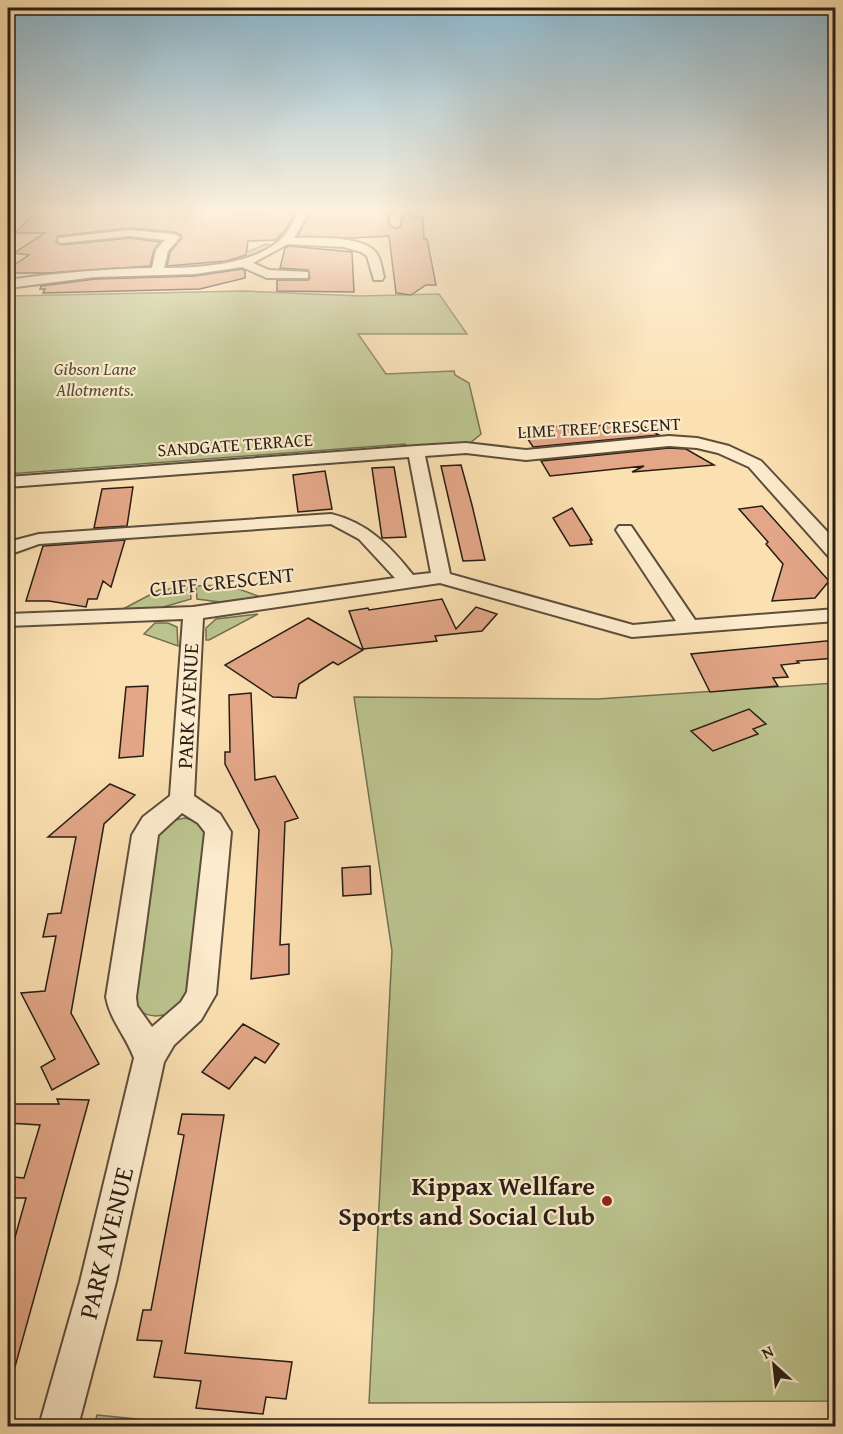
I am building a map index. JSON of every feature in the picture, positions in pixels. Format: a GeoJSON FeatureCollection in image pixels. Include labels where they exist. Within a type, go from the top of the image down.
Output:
{"type":"FeatureCollection","features":[{"type":"Feature","properties":{"kind":"street"},"geometry":{"type":"LineString","coordinates":[[8,284],[50,278]]}},
{"type":"Feature","properties":{"kind":"street","name":"LIME TREE CRESCENT"},"geometry":{"type":"LineString","coordinates":[[466,448],[526,455],[669,441],[723,448],[754,464],[836,553]]}},
{"type":"Feature","properties":{"kind":"street","name":"SANDGATE TERRACE"},"geometry":{"type":"LineString","coordinates":[[8,482],[466,448]]}},
{"type":"Feature","properties":{"kind":"street"},"geometry":{"type":"LineString","coordinates":[[416,451],[441,577],[632,631],[836,615]]}},
{"type":"Feature","properties":{"kind":"street"},"geometry":{"type":"LineString","coordinates":[[8,549],[22,542],[39,539],[331,519],[342,521],[364,534],[389,557],[410,583]]}},
{"type":"Feature","properties":{"kind":"street"},"geometry":{"type":"LineString","coordinates":[[625,530],[690,627]]}},
{"type":"Feature","properties":{"kind":"street","name":"CLIFF CRESCENT"},"geometry":{"type":"LineString","coordinates":[[8,620],[193,613],[441,577]]}},
{"type":"Feature","properties":{"kind":"street","name":"PARK AVENUE"},"geometry":{"type":"LineString","coordinates":[[149,1058],[142,1038],[123,1010],[121,997],[145,835],[152,822],[174,808],[182,798],[193,613]]}},
{"type":"Feature","properties":{"kind":"street","name":"PARK AVENUE"},"geometry":{"type":"LineString","coordinates":[[58,1426],[98,1282],[149,1058],[163,1036],[198,1003],[204,981],[218,832],[210,817],[193,809],[182,798]]}},
{"type":"Feature","properties":{"kind":"green space","name":"Gibson Lane Allotments."},"geometry":{"type":"Polygon","coordinates":[[[245,291],[360,296],[439,294],[467,334],[358,334],[386,374],[454,371],[455,375],[469,383],[481,434],[469,444],[407,447],[405,444],[8,474],[8,296],[245,291]]]}},
{"type":"Feature","properties":{"kind":"green space"},"geometry":{"type":"Polygon","coordinates":[[[228,585],[261,597],[220,602],[197,599],[196,586],[228,585]]]}},
{"type":"Feature","properties":{"kind":"green space"},"geometry":{"type":"Polygon","coordinates":[[[190,587],[191,599],[160,608],[123,609],[159,590],[190,587]]]}},
{"type":"Feature","properties":{"kind":"green space"},"geometry":{"type":"Polygon","coordinates":[[[258,614],[206,640],[206,628],[216,619],[258,614]]]}},
{"type":"Feature","properties":{"kind":"green space"},"geometry":{"type":"Polygon","coordinates":[[[155,623],[168,623],[177,627],[178,646],[144,634],[155,623]]]}},
{"type":"Feature","properties":{"kind":"green space","name":"Kippax Wellfare Sports and Social Club"},"geometry":{"type":"Polygon","coordinates":[[[835,683],[835,1401],[369,1403],[392,951],[354,697],[598,699],[835,683]]]}},
{"type":"Feature","properties":{"kind":"green space"},"geometry":{"type":"Polygon","coordinates":[[[185,818],[199,822],[205,831],[187,995],[183,1002],[172,1011],[158,1016],[151,1015],[137,1009],[132,995],[157,836],[170,821],[185,818]]]}},
{"type":"Feature","properties":{"kind":"green space"},"geometry":{"type":"Polygon","coordinates":[[[97,1415],[207,1426],[94,1426],[97,1415]]]}},
{"type":"Feature","properties":{"kind":"building"},"geometry":{"type":"Polygon","coordinates":[[[245,278],[200,289],[43,293],[45,289],[40,289],[41,286],[95,279],[245,278]]]}},
{"type":"Feature","properties":{"kind":"building"},"geometry":{"type":"Polygon","coordinates":[[[310,278],[353,278],[354,292],[277,291],[277,280],[308,280],[310,278]]]}},
{"type":"Feature","properties":{"kind":"building"},"geometry":{"type":"Polygon","coordinates":[[[394,278],[435,278],[436,285],[426,285],[411,295],[396,293],[394,278]]]}},
{"type":"Feature","properties":{"kind":"building"},"geometry":{"type":"Polygon","coordinates":[[[636,422],[659,435],[533,447],[524,433],[533,432],[530,429],[563,426],[565,429],[636,422]]]}},
{"type":"Feature","properties":{"kind":"building"},"geometry":{"type":"Polygon","coordinates":[[[669,448],[686,449],[714,465],[632,472],[644,466],[550,476],[541,461],[669,448]]]}},
{"type":"Feature","properties":{"kind":"building"},"geometry":{"type":"Polygon","coordinates":[[[461,465],[485,560],[463,561],[441,466],[461,465]]]}},
{"type":"Feature","properties":{"kind":"building"},"geometry":{"type":"Polygon","coordinates":[[[394,467],[406,537],[382,538],[372,468],[394,467]]]}},
{"type":"Feature","properties":{"kind":"building"},"geometry":{"type":"Polygon","coordinates":[[[325,471],[332,509],[298,512],[293,475],[325,471]]]}},
{"type":"Feature","properties":{"kind":"building"},"geometry":{"type":"Polygon","coordinates":[[[133,487],[127,526],[94,528],[102,489],[133,487]]]}},
{"type":"Feature","properties":{"kind":"building"},"geometry":{"type":"Polygon","coordinates":[[[762,506],[829,581],[815,598],[772,601],[783,564],[766,544],[768,542],[739,509],[762,506]]]}},
{"type":"Feature","properties":{"kind":"building"},"geometry":{"type":"Polygon","coordinates":[[[572,508],[592,540],[590,540],[592,544],[570,546],[553,518],[572,508]]]}},
{"type":"Feature","properties":{"kind":"building"},"geometry":{"type":"Polygon","coordinates":[[[125,540],[111,587],[103,581],[97,599],[88,599],[86,607],[49,601],[26,601],[43,546],[125,540]]]}},
{"type":"Feature","properties":{"kind":"building"},"geometry":{"type":"Polygon","coordinates":[[[442,599],[456,629],[476,607],[497,614],[482,631],[435,636],[437,641],[363,649],[349,611],[368,608],[369,610],[442,599]]]}},
{"type":"Feature","properties":{"kind":"building"},"geometry":{"type":"Polygon","coordinates":[[[308,618],[363,650],[338,665],[333,662],[299,684],[296,698],[273,697],[225,665],[308,618]]]}},
{"type":"Feature","properties":{"kind":"building"},"geometry":{"type":"Polygon","coordinates":[[[836,640],[836,658],[797,661],[799,663],[781,665],[788,677],[773,678],[778,686],[710,692],[691,654],[836,640]]]}},
{"type":"Feature","properties":{"kind":"building"},"geometry":{"type":"Polygon","coordinates":[[[148,686],[143,756],[119,758],[126,687],[148,686]]]}},
{"type":"Feature","properties":{"kind":"building"},"geometry":{"type":"Polygon","coordinates":[[[251,693],[255,780],[275,776],[298,818],[285,822],[280,945],[289,944],[289,974],[251,979],[259,830],[225,764],[225,752],[230,752],[229,695],[251,693]]]}},
{"type":"Feature","properties":{"kind":"building"},"geometry":{"type":"Polygon","coordinates":[[[749,709],[766,724],[753,729],[758,734],[713,751],[691,731],[749,709]]]}},
{"type":"Feature","properties":{"kind":"building"},"geometry":{"type":"Polygon","coordinates":[[[110,784],[135,795],[104,824],[71,1013],[99,1064],[52,1090],[41,1067],[55,1059],[21,993],[45,991],[56,936],[43,937],[48,914],[61,913],[76,837],[48,837],[110,784]]]}},
{"type":"Feature","properties":{"kind":"building"},"geometry":{"type":"Polygon","coordinates":[[[370,866],[371,894],[343,896],[342,868],[370,866]]]}},
{"type":"Feature","properties":{"kind":"building"},"geometry":{"type":"Polygon","coordinates":[[[243,1024],[279,1044],[265,1063],[255,1057],[229,1089],[202,1072],[243,1024]]]}},
{"type":"Feature","properties":{"kind":"building"},"geometry":{"type":"Polygon","coordinates":[[[57,1099],[89,1100],[13,1374],[8,1373],[8,1262],[26,1198],[8,1198],[8,1193],[13,1177],[24,1178],[40,1125],[8,1123],[8,1104],[59,1104],[57,1099]]]}},
{"type":"Feature","properties":{"kind":"building"},"geometry":{"type":"Polygon","coordinates":[[[182,1114],[224,1115],[185,1353],[292,1362],[286,1399],[266,1397],[263,1414],[196,1408],[201,1381],[154,1377],[162,1341],[137,1340],[143,1310],[151,1310],[184,1135],[178,1134],[182,1114]]]}},
{"type":"Feature","properties":{"kind":"place","name":"Kippax Wellfare Sports and Social Club"},"geometry":{"type":"Point","coordinates":[607,1201]}}]}
